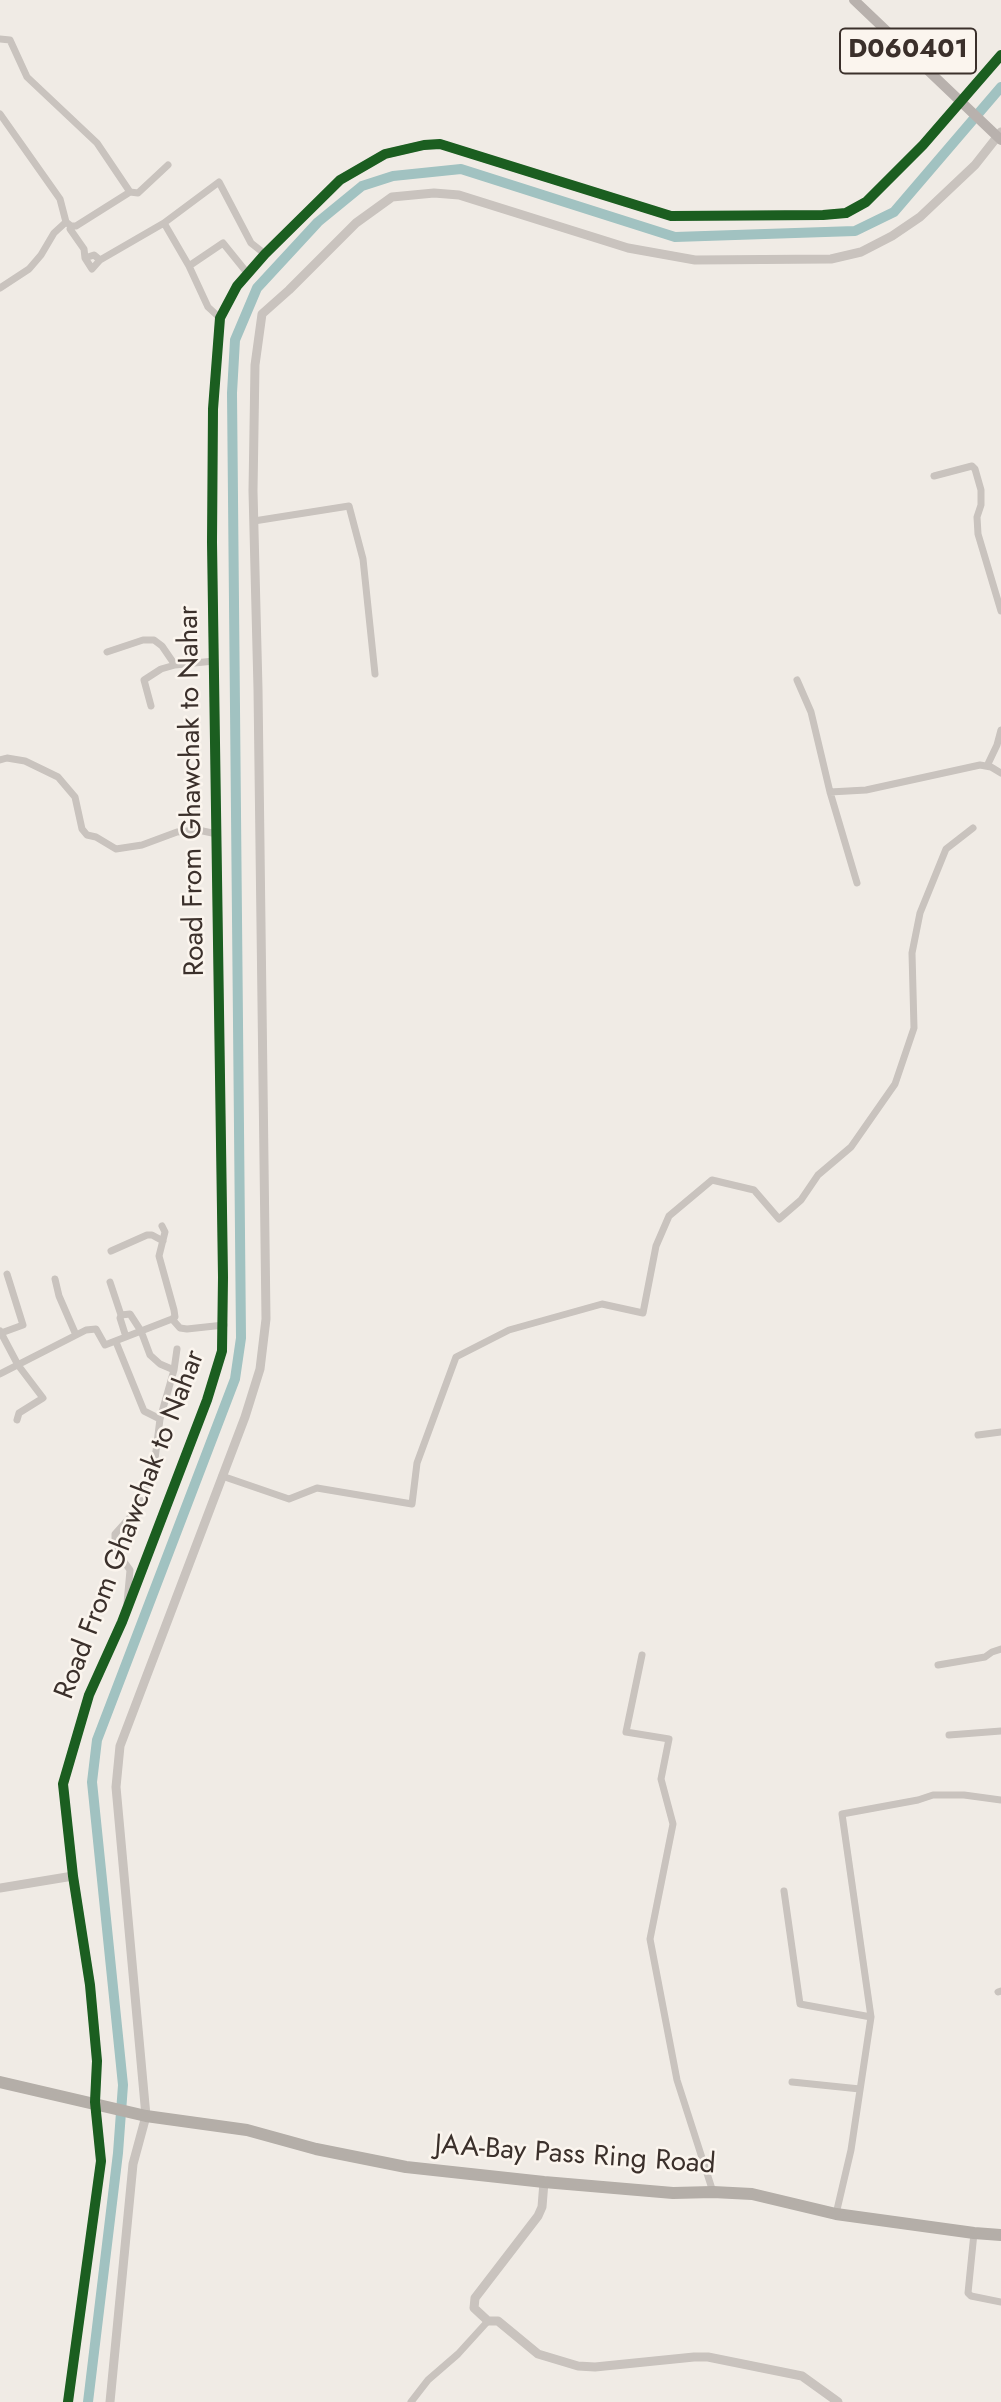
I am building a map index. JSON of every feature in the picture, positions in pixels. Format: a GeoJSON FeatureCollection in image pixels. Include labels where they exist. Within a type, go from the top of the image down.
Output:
{"type":"FeatureCollection","features":[{"type":"Feature","properties":{"kind":"highway"},"geometry":{"type":"LineString","coordinates":[[0,2082],[100,2104]]}},
{"type":"Feature","properties":{"kind":"highway","name":"JAA-Bay Pass Ring Road"},"geometry":{"type":"LineString","coordinates":[[100,2104],[146,2116],[247,2130],[316,2149],[406,2167],[673,2193],[752,2194],[836,2214],[1001,2235]]}},
{"type":"Feature","properties":{"kind":"main road","name":"D060401"},"geometry":{"type":"LineString","coordinates":[[854,0],[961,103]]}},
{"type":"Feature","properties":{"kind":"main road"},"geometry":{"type":"LineString","coordinates":[[961,103],[1000,136]]}},
{"type":"Feature","properties":{"kind":"street"},"geometry":{"type":"LineString","coordinates":[[0,38],[10,40],[27,78],[97,143],[131,192]]}},
{"type":"Feature","properties":{"kind":"street","name":"Road From Ghawchak to Nahar"},"geometry":{"type":"LineString","coordinates":[[68,2402],[101,2161],[100,2104],[90,1985],[73,1876],[63,1784],[89,1695],[127,1608],[207,1401],[222,1351],[224,1325],[214,662],[213,409],[220,318],[237,286],[265,254],[340,180],[385,155],[440,144],[671,216],[846,213],[866,202],[961,103],[1001,55]]}},
{"type":"Feature","properties":{"kind":"street"},"geometry":{"type":"LineString","coordinates":[[0,114],[60,199],[70,229],[84,249],[92,269],[100,260],[164,223],[219,182],[251,243],[265,254]]}},
{"type":"Feature","properties":{"kind":"street"},"geometry":{"type":"LineString","coordinates":[[110,2402],[133,2164],[146,2116],[116,1787],[120,1746],[245,1417],[260,1369],[266,1319],[254,521],[255,365],[262,314],[356,223],[392,197],[434,193],[459,195],[563,226],[600,241],[695,260],[831,259],[861,252],[920,217],[975,165],[1000,136]]}},
{"type":"Feature","properties":{"kind":"street"},"geometry":{"type":"LineString","coordinates":[[0,288],[29,268],[41,255],[54,233],[69,224],[76,226],[131,192],[138,193],[169,165]]}},
{"type":"Feature","properties":{"kind":"street"},"geometry":{"type":"LineString","coordinates":[[164,223],[189,266],[208,307],[220,318]]}},
{"type":"Feature","properties":{"kind":"street"},"geometry":{"type":"LineString","coordinates":[[189,266],[223,243],[248,274]]}},
{"type":"Feature","properties":{"kind":"street"},"geometry":{"type":"LineString","coordinates":[[86,258],[94,255],[100,260]]}},
{"type":"Feature","properties":{"kind":"street"},"geometry":{"type":"LineString","coordinates":[[934,476],[972,466],[975,469],[981,490],[981,505],[977,517],[978,534],[1001,611]]}},
{"type":"Feature","properties":{"kind":"street"},"geometry":{"type":"LineString","coordinates":[[254,521],[349,506],[363,559],[375,674]]}},
{"type":"Feature","properties":{"kind":"street"},"geometry":{"type":"LineString","coordinates":[[107,652],[143,640],[154,640],[162,646],[175,665]]}},
{"type":"Feature","properties":{"kind":"street"},"geometry":{"type":"LineString","coordinates":[[151,706],[144,680],[175,665],[214,662]]}},
{"type":"Feature","properties":{"kind":"street"},"geometry":{"type":"LineString","coordinates":[[797,680],[811,712],[830,792],[857,883]]}},
{"type":"Feature","properties":{"kind":"street"},"geometry":{"type":"LineString","coordinates":[[986,766],[998,745],[1001,730]]}},
{"type":"Feature","properties":{"kind":"street"},"geometry":{"type":"LineString","coordinates":[[0,760],[7,758],[25,761],[58,778],[75,797],[82,828],[88,835],[96,836],[116,849],[142,845],[177,832],[198,830],[217,834]]}},
{"type":"Feature","properties":{"kind":"street"},"geometry":{"type":"LineString","coordinates":[[830,792],[866,790],[959,769],[986,766],[1001,773]]}},
{"type":"Feature","properties":{"kind":"street"},"geometry":{"type":"LineString","coordinates":[[222,1476],[289,1499],[317,1488],[412,1504],[417,1463],[456,1357],[509,1330],[602,1304],[643,1313],[656,1246],[669,1216],[712,1180],[754,1190],[779,1219],[801,1200],[818,1175],[851,1147],[895,1084],[914,1028],[912,953],[920,913],[946,849],[973,828]]}},
{"type":"Feature","properties":{"kind":"street"},"geometry":{"type":"LineString","coordinates":[[0,1374],[86,1330],[96,1329],[105,1345],[175,1317],[159,1256],[165,1232],[162,1226]]}},
{"type":"Feature","properties":{"kind":"street"},"geometry":{"type":"LineString","coordinates":[[111,1251],[147,1235],[163,1241]]}},
{"type":"Feature","properties":{"kind":"street"},"geometry":{"type":"LineString","coordinates":[[7,1274],[23,1325],[1,1332],[18,1364],[43,1398],[19,1413],[17,1420]]}},
{"type":"Feature","properties":{"kind":"street"},"geometry":{"type":"LineString","coordinates":[[55,1279],[59,1296],[76,1335]]}},
{"type":"Feature","properties":{"kind":"street"},"geometry":{"type":"LineString","coordinates":[[110,1282],[127,1337]]}},
{"type":"Feature","properties":{"kind":"street"},"geometry":{"type":"LineString","coordinates":[[121,1315],[131,1314],[150,1355],[160,1364],[174,1370]]}},
{"type":"Feature","properties":{"kind":"street"},"geometry":{"type":"LineString","coordinates":[[172,1319],[180,1328],[187,1329],[224,1325]]}},
{"type":"Feature","properties":{"kind":"street"},"geometry":{"type":"LineString","coordinates":[[116,1342],[144,1411],[160,1419]]}},
{"type":"Feature","properties":{"kind":"street"},"geometry":{"type":"LineString","coordinates":[[127,1608],[130,1570],[115,1549],[116,1534],[140,1506],[155,1459],[160,1419],[177,1349]]}},
{"type":"Feature","properties":{"kind":"street"},"geometry":{"type":"LineString","coordinates":[[978,1435],[1001,1432]]}},
{"type":"Feature","properties":{"kind":"street"},"geometry":{"type":"LineString","coordinates":[[938,1665],[985,1657],[1001,1650]]}},
{"type":"Feature","properties":{"kind":"street"},"geometry":{"type":"LineString","coordinates":[[642,1655],[626,1732],[669,1739],[661,1779],[673,1824],[650,1939],[677,2080],[713,2192]]}},
{"type":"Feature","properties":{"kind":"street"},"geometry":{"type":"LineString","coordinates":[[949,1735],[1001,1731]]}},
{"type":"Feature","properties":{"kind":"street"},"geometry":{"type":"LineString","coordinates":[[836,2214],[851,2150],[871,2017],[842,1814],[918,1801],[933,1795],[964,1795],[1001,1800]]}},
{"type":"Feature","properties":{"kind":"street"},"geometry":{"type":"LineString","coordinates":[[0,1888],[73,1876]]}},
{"type":"Feature","properties":{"kind":"street"},"geometry":{"type":"LineString","coordinates":[[784,1891],[800,2004],[871,2017]]}},
{"type":"Feature","properties":{"kind":"street"},"geometry":{"type":"LineString","coordinates":[[792,2082],[860,2089]]}},
{"type":"Feature","properties":{"kind":"street"},"geometry":{"type":"LineString","coordinates":[[544,2182],[542,2207],[538,2216],[475,2298],[474,2308],[488,2321],[498,2321],[538,2354],[579,2366],[595,2367],[708,2357],[802,2376],[838,2402]]}},
{"type":"Feature","properties":{"kind":"street"},"geometry":{"type":"LineString","coordinates":[[974,2233],[968,2292],[971,2296],[1001,2302]]}},
{"type":"Feature","properties":{"kind":"street"},"geometry":{"type":"LineString","coordinates":[[411,2402],[428,2380],[458,2354],[488,2321]]}},
{"type":"Feature","properties":{"kind":"waterway"},"geometry":{"type":"LineString","coordinates":[[88,2402],[118,2153],[123,2085],[92,1782],[97,1740],[235,1379],[241,1338],[232,393],[235,340],[257,288],[318,222],[362,186],[393,176],[461,169],[675,237],[855,231],[894,212],[1001,87]]}},
{"type":"Feature","properties":{"kind":"cycle path"},"geometry":{"type":"LineString","coordinates":[[68,2402],[101,2161],[95,2102],[97,2061],[90,1985],[73,1876],[63,1784],[89,1695],[122,1622],[207,1400],[222,1351],[212,542],[213,409],[220,318],[237,286],[265,254],[340,180],[385,154],[440,144],[671,216],[846,213],[866,202],[923,145],[1001,55]]}}]}
